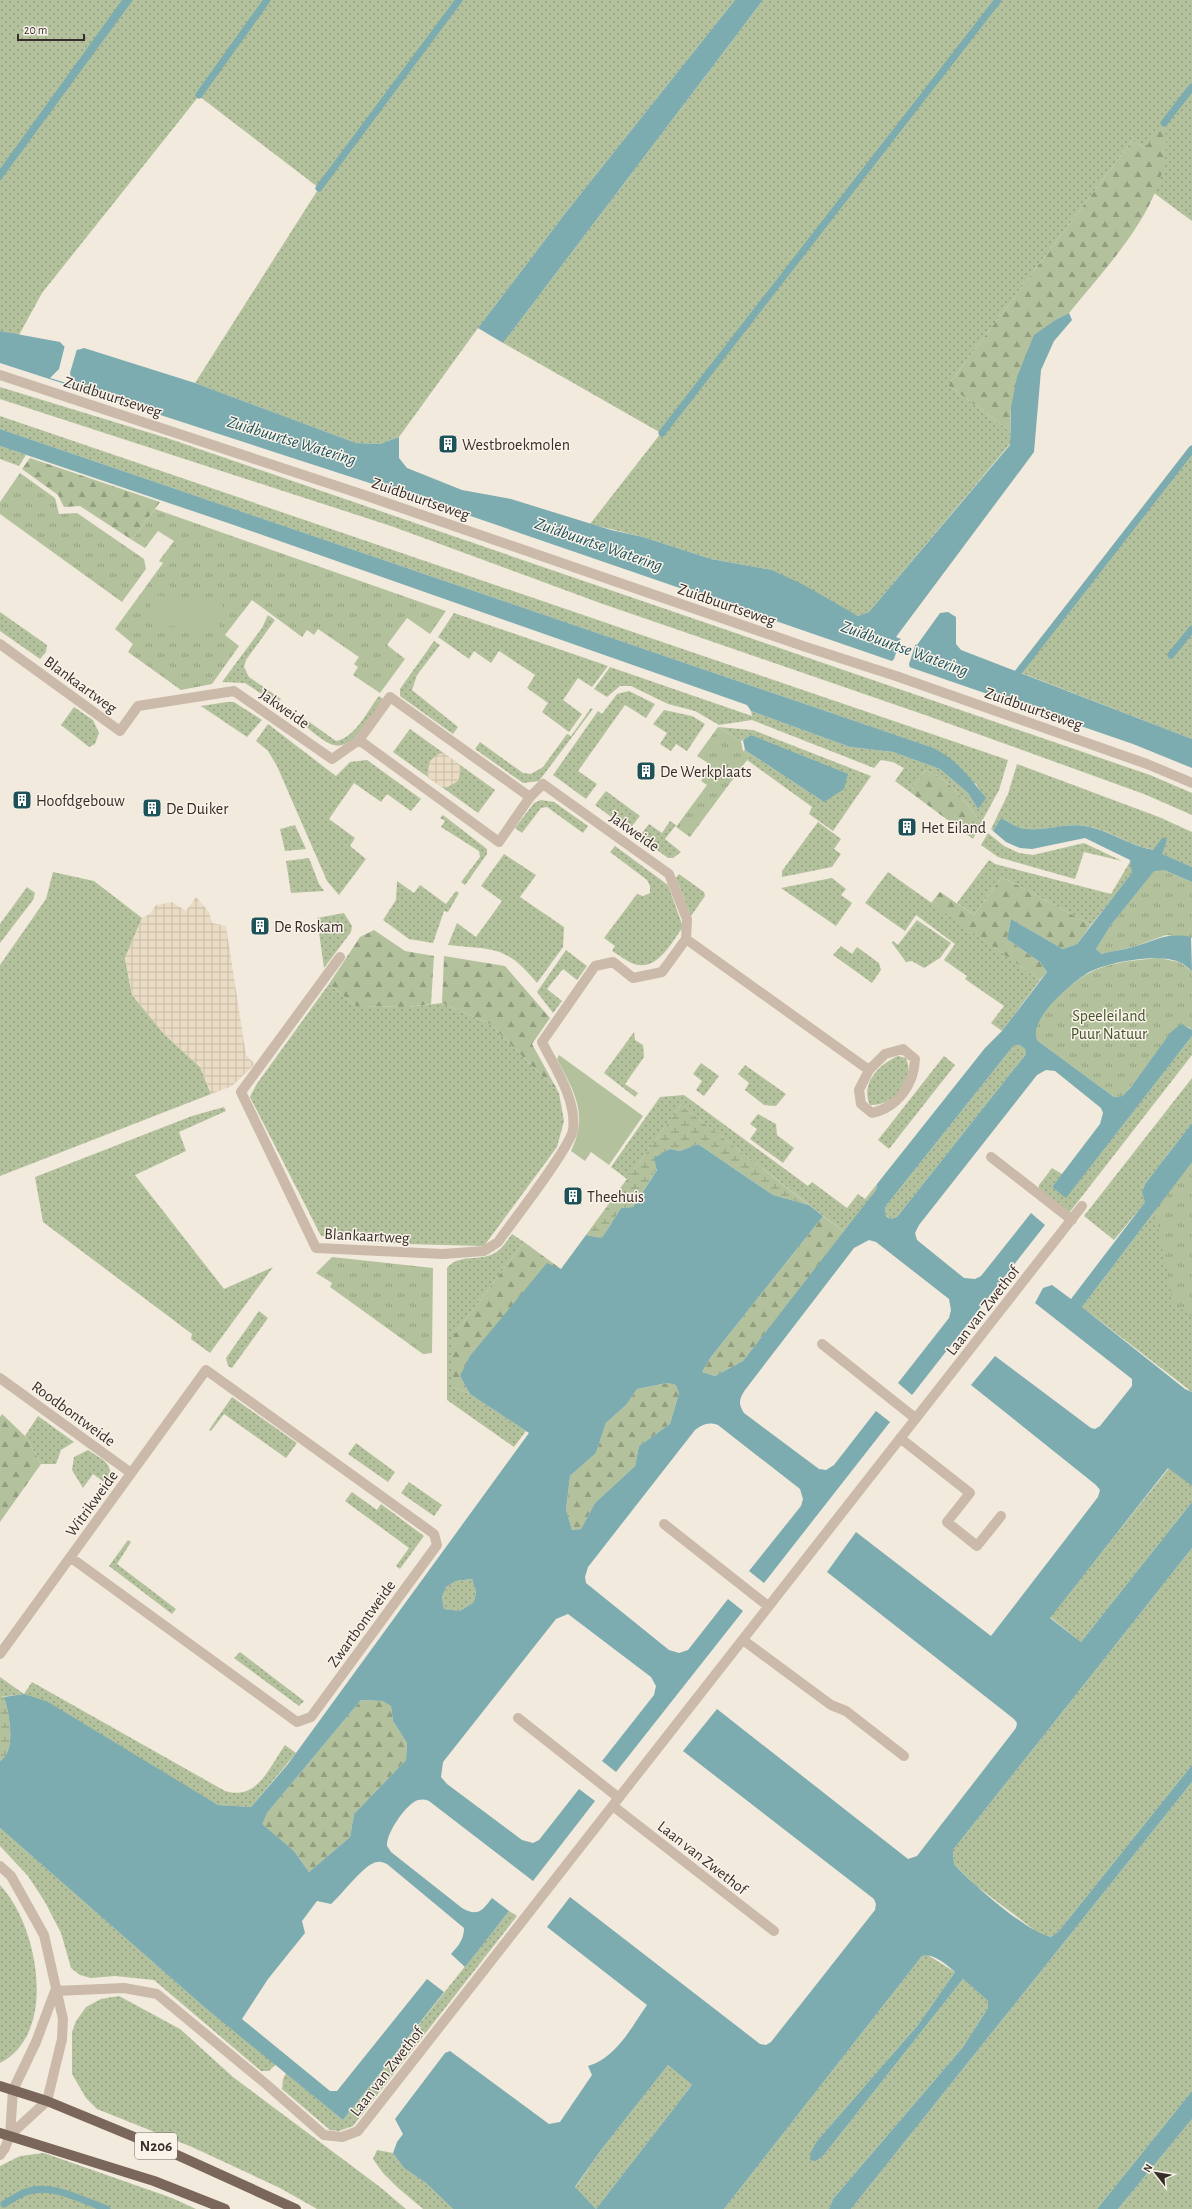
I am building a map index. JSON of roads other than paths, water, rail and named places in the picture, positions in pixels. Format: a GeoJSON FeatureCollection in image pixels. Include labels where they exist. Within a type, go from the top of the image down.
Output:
{"type":"FeatureCollection","features":[{"type":"Feature","properties":{"kind":"main road","name":"N206"},"geometry":{"type":"LineString","coordinates":[[0,2086],[47,2101],[166,2150],[296,2209]]}},
{"type":"Feature","properties":{"kind":"main road","name":"N206"},"geometry":{"type":"LineString","coordinates":[[0,2132],[154,2181],[225,2209]]}},
{"type":"Feature","properties":{"kind":"street","name":"Zuidbuurtseweg"},"geometry":{"type":"LineString","coordinates":[[0,375],[361,494],[803,646],[896,676],[1147,764],[1192,783]]}},
{"type":"Feature","properties":{"kind":"street","name":"Blankaartweg"},"geometry":{"type":"LineString","coordinates":[[0,644],[120,731],[138,706],[184,698]]}},
{"type":"Feature","properties":{"kind":"street","name":"Jakweide"},"geometry":{"type":"LineString","coordinates":[[184,698],[234,691],[332,759],[360,740],[390,697],[530,797]]}},
{"type":"Feature","properties":{"kind":"street","name":"Jakweide"},"geometry":{"type":"LineString","coordinates":[[360,740],[499,842],[530,797],[543,784],[669,874],[688,919],[686,939]]}},
{"type":"Feature","properties":{"kind":"street","name":"Blankaartweg"},"geometry":{"type":"LineString","coordinates":[[340,956],[241,1092],[316,1248],[443,1254],[484,1251],[498,1242],[561,1153],[573,1131],[572,1109],[565,1089],[542,1042],[595,966],[613,962],[633,978],[662,972],[686,939]]}},
{"type":"Feature","properties":{"kind":"street"},"geometry":{"type":"LineString","coordinates":[[686,939],[869,1070]]}},
{"type":"Feature","properties":{"kind":"street"},"geometry":{"type":"LineString","coordinates":[[903,1049],[915,1058],[914,1073],[903,1094],[885,1110],[872,1113],[861,1104],[859,1090],[869,1070],[885,1054],[903,1049]]}},
{"type":"Feature","properties":{"kind":"street"},"geometry":{"type":"LineString","coordinates":[[991,1157],[1072,1220]]}},
{"type":"Feature","properties":{"kind":"street","name":"Laan van Zwethof"},"geometry":{"type":"LineString","coordinates":[[55,1991],[124,1988],[157,1994],[266,2084],[324,2135],[342,2137],[358,2132],[1082,1206]]}},
{"type":"Feature","properties":{"kind":"street"},"geometry":{"type":"LineString","coordinates":[[822,1344],[915,1418]]}},
{"type":"Feature","properties":{"kind":"street","name":"Witrikweide"},"geometry":{"type":"LineString","coordinates":[[0,1654],[206,1370]]}},
{"type":"Feature","properties":{"kind":"street","name":"Zwartbontweide"},"geometry":{"type":"LineString","coordinates":[[70,1557],[297,1722],[311,1717],[437,1545],[434,1534],[206,1370]]}},
{"type":"Feature","properties":{"kind":"street","name":"Roodbontweide"},"geometry":{"type":"LineString","coordinates":[[0,1378],[131,1473]]}},
{"type":"Feature","properties":{"kind":"street"},"geometry":{"type":"LineString","coordinates":[[900,1438],[970,1493],[947,1522],[977,1546],[1001,1516]]}},
{"type":"Feature","properties":{"kind":"street"},"geometry":{"type":"LineString","coordinates":[[664,1524],[768,1606]]}},
{"type":"Feature","properties":{"kind":"street"},"geometry":{"type":"LineString","coordinates":[[743,1640],[831,1705],[846,1711],[904,1756]]}},
{"type":"Feature","properties":{"kind":"street","name":"Laan van Zwethof"},"geometry":{"type":"LineString","coordinates":[[518,1718],[616,1802],[774,1931]]}},
{"type":"Feature","properties":{"kind":"street"},"geometry":{"type":"LineString","coordinates":[[0,1866],[10,1876],[44,1935],[55,1991],[64,2019],[62,2039],[47,2101],[10,2135]]}},
{"type":"Feature","properties":{"kind":"street"},"geometry":{"type":"LineString","coordinates":[[0,2155],[5,2148],[10,2135],[13,2090],[36,2042],[55,1991]]}},
{"type":"Feature","properties":{"kind":"water"},"geometry":{"type":"Polygon","coordinates":[[[122,0],[133,0],[0,181],[0,169],[122,0]]]}},
{"type":"Feature","properties":{"kind":"water"},"geometry":{"type":"Polygon","coordinates":[[[735,0],[763,0],[503,343],[478,328],[567,211],[735,0]]]}},
{"type":"Feature","properties":{"kind":"water","name":"Zuidbuurtse Watering"},"geometry":{"type":"Polygon","coordinates":[[[1069,313],[1072,320],[1054,341],[1041,370],[1034,452],[896,637],[917,645],[940,613],[948,612],[956,617],[956,644],[961,650],[1192,739],[1192,768],[1133,744],[456,511],[0,363],[0,331],[60,342],[71,350],[84,348],[195,383],[356,443],[380,444],[399,437],[399,458],[407,468],[462,490],[511,499],[611,530],[643,537],[711,559],[772,570],[804,585],[858,616],[869,612],[1010,445],[1011,407],[1017,377],[1034,335],[1057,319],[1069,313]]]}},
{"type":"Feature","properties":{"kind":"water"},"geometry":{"type":"Polygon","coordinates":[[[0,429],[931,747],[955,763],[986,798],[978,809],[968,793],[940,769],[893,752],[850,747],[751,711],[747,705],[228,523],[0,446],[0,429]]]}},
{"type":"Feature","properties":{"kind":"water"},"geometry":{"type":"Polygon","coordinates":[[[751,735],[848,774],[844,789],[824,802],[745,750],[743,740],[751,735]]]}},
{"type":"Feature","properties":{"kind":"water"},"geometry":{"type":"Polygon","coordinates":[[[1001,818],[1020,828],[1029,829],[1073,825],[1090,827],[1153,850],[1163,837],[1167,840],[1162,854],[1192,867],[1192,882],[1164,870],[1154,871],[1111,925],[1096,949],[1101,954],[1133,947],[1167,936],[1191,937],[1192,971],[1179,962],[1170,959],[1158,958],[1132,960],[1095,970],[1086,974],[1070,986],[1052,1004],[1038,1024],[1036,1033],[1038,1041],[1114,1097],[1122,1096],[1132,1086],[1171,1032],[1181,1024],[1192,1030],[1192,1036],[1066,1198],[1052,1187],[1100,1124],[1103,1113],[1101,1108],[1055,1071],[1046,1070],[1037,1075],[919,1225],[915,1233],[917,1240],[964,1278],[975,1279],[981,1276],[1031,1213],[1045,1225],[912,1395],[898,1383],[949,1318],[951,1310],[949,1299],[876,1242],[869,1240],[854,1248],[745,1390],[741,1396],[740,1404],[744,1413],[819,1469],[826,1470],[834,1465],[876,1411],[890,1422],[764,1583],[749,1571],[801,1506],[803,1499],[800,1489],[718,1425],[711,1424],[703,1425],[695,1430],[588,1567],[585,1577],[586,1583],[669,1650],[679,1653],[688,1650],[728,1599],[743,1611],[616,1772],[602,1761],[654,1695],[656,1686],[651,1677],[568,1614],[556,1619],[443,1762],[441,1777],[447,1784],[522,1840],[533,1843],[539,1840],[579,1789],[595,1801],[533,1881],[429,1801],[416,1801],[400,1816],[387,1841],[387,1846],[391,1852],[467,1911],[479,1911],[492,1898],[509,1911],[465,1967],[451,1954],[462,1939],[464,1928],[387,1864],[379,1862],[373,1863],[367,1867],[331,1904],[317,1901],[302,1921],[305,1933],[268,1979],[242,2019],[330,2091],[337,2091],[427,1979],[444,1992],[343,2120],[203,2006],[0,1828],[0,1761],[5,1756],[10,1740],[8,1712],[4,1697],[24,1694],[48,1702],[218,1805],[251,1807],[288,1764],[529,1433],[470,1394],[460,1376],[470,1356],[547,1263],[561,1269],[586,1235],[602,1238],[621,1208],[633,1207],[657,1170],[654,1158],[670,1149],[680,1151],[698,1144],[773,1195],[809,1205],[823,1216],[711,1357],[702,1372],[715,1376],[743,1361],[876,1190],[877,1184],[985,1048],[1002,1031],[1047,972],[1040,962],[1007,939],[1011,919],[1063,949],[1077,944],[1132,873],[1130,860],[1085,838],[1032,849],[1020,848],[1006,842],[993,831],[1001,818]],[[1014,1045],[885,1207],[886,1216],[890,1219],[897,1217],[1026,1054],[1025,1049],[1020,1045],[1014,1045]],[[667,1383],[637,1389],[627,1404],[606,1423],[596,1453],[570,1476],[566,1510],[572,1530],[581,1529],[595,1503],[635,1466],[639,1446],[670,1424],[679,1393],[676,1385],[667,1383]],[[472,1579],[456,1581],[446,1587],[442,1597],[444,1609],[460,1611],[474,1602],[476,1592],[472,1579]],[[361,1700],[267,1813],[262,1824],[294,1851],[309,1872],[350,1837],[354,1814],[406,1760],[407,1743],[393,1721],[391,1706],[382,1701],[361,1700]]]}},
{"type":"Feature","properties":{"kind":"water"},"geometry":{"type":"Polygon","coordinates":[[[1192,1123],[1192,1162],[1082,1307],[1185,1389],[1192,1392],[1192,1486],[1168,1468],[1050,1618],[1081,1642],[1192,1502],[1192,1548],[953,1850],[954,1864],[973,1883],[1000,1906],[1029,1927],[1051,1937],[1059,1931],[1192,1765],[1192,1782],[851,2209],[829,2209],[833,2199],[963,2047],[988,2008],[988,2001],[963,1979],[823,2156],[816,2161],[810,2160],[811,2152],[817,2141],[918,2025],[955,1972],[935,1957],[926,1955],[922,1956],[724,2209],[596,2209],[453,2209],[426,2183],[404,2168],[393,2153],[397,2142],[403,2134],[395,2119],[445,2053],[450,2051],[549,2124],[560,2122],[592,2075],[588,2066],[598,2062],[615,2049],[629,2032],[647,2005],[547,1927],[570,1897],[760,2044],[766,2045],[771,2042],[875,1910],[876,1904],[874,1899],[683,1751],[717,1709],[908,1859],[917,1856],[1016,1728],[1017,1723],[1014,1719],[827,1572],[856,1532],[991,1636],[1098,1497],[1100,1490],[1096,1485],[971,1385],[995,1356],[1091,1428],[1095,1429],[1100,1426],[1132,1386],[1132,1379],[1035,1303],[1043,1288],[1052,1285],[1071,1299],[1145,1202],[1142,1192],[1145,1184],[1192,1123]],[[668,2065],[601,2150],[575,2187],[596,2209],[692,2085],[668,2065]]]}},
{"type":"Feature","properties":{"kind":"water"},"geometry":{"type":"Polygon","coordinates":[[[1192,2091],[1192,2119],[1118,2209],[1097,2209],[1192,2091]]]}},
{"type":"Feature","properties":{"kind":"waterway"},"geometry":{"type":"LineString","coordinates":[[199,95],[267,0]]}},
{"type":"Feature","properties":{"kind":"waterway"},"geometry":{"type":"LineString","coordinates":[[319,188],[459,0]]}},
{"type":"Feature","properties":{"kind":"waterway"},"geometry":{"type":"LineString","coordinates":[[662,433],[998,0]]}},
{"type":"Feature","properties":{"kind":"waterway"},"geometry":{"type":"LineString","coordinates":[[1164,123],[1192,87]]}},
{"type":"Feature","properties":{"kind":"waterway"},"geometry":{"type":"LineString","coordinates":[[1013,679],[1192,449]]}},
{"type":"Feature","properties":{"kind":"waterway"},"geometry":{"type":"LineString","coordinates":[[1171,655],[1192,629]]}},
{"type":"Feature","properties":{"kind":"waterway"},"geometry":{"type":"LineString","coordinates":[[4,2204],[26,2192],[46,2189],[67,2194],[107,2209]]}},
{"type":"Feature","properties":{"kind":"place","name":"Westbroekmolen"},"geometry":{"type":"Point","coordinates":[448,444]}},
{"type":"Feature","properties":{"kind":"place","name":"De Werkplaats"},"geometry":{"type":"Point","coordinates":[646,771]}},
{"type":"Feature","properties":{"kind":"place","name":"Hoofdgebouw"},"geometry":{"type":"Point","coordinates":[22,800]}},
{"type":"Feature","properties":{"kind":"place","name":"De Duiker"},"geometry":{"type":"Point","coordinates":[152,808]}},
{"type":"Feature","properties":{"kind":"place","name":"Het Eiland"},"geometry":{"type":"Point","coordinates":[907,827]}},
{"type":"Feature","properties":{"kind":"place","name":"De Roskam"},"geometry":{"type":"Point","coordinates":[260,926]}},
{"type":"Feature","properties":{"kind":"place","name":"Theehuis"},"geometry":{"type":"Point","coordinates":[573,1196]}},
{"type":"Feature","properties":{"kind":"park label","name":"Speeleiland Puur Natuur"},"geometry":{"type":"Point","coordinates":[1109,1024]}}]}
